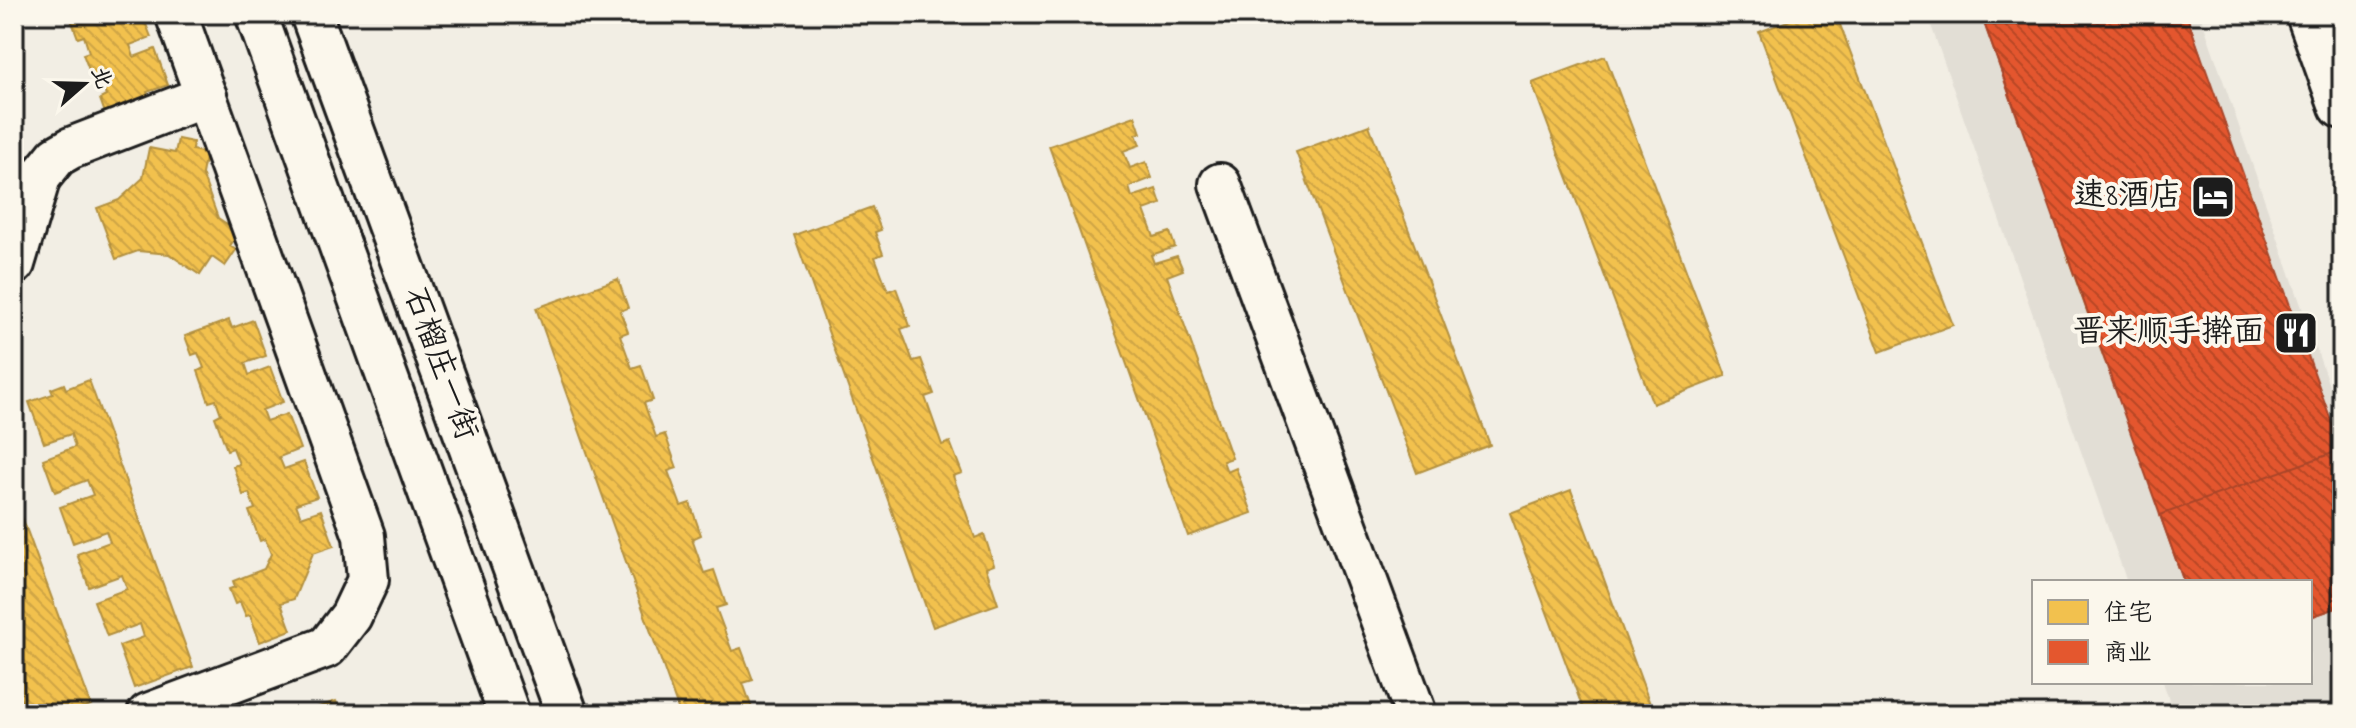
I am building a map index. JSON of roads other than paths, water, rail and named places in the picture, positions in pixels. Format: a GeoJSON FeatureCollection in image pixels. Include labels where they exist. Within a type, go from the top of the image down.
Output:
{"type":"FeatureCollection","features":[{"type":"Feature","properties":{"kind":"main road"},"geometry":{"type":"LineString","coordinates":[[2309,14],[2342,106]]}},
{"type":"Feature","properties":{"kind":"street"},"geometry":{"type":"LineString","coordinates":[[148,714],[327,647],[351,616],[368,580],[364,536],[176,14]]}},
{"type":"Feature","properties":{"kind":"street","name":"石榴庄一街"},"geometry":{"type":"LineString","coordinates":[[256,14],[509,714]]}},
{"type":"Feature","properties":{"kind":"street","name":"石榴庄一街"},"geometry":{"type":"LineString","coordinates":[[311,14],[567,714]]}},
{"type":"Feature","properties":{"kind":"street"},"geometry":{"type":"LineString","coordinates":[[14,264],[40,177],[57,156],[206,96]]}},
{"type":"Feature","properties":{"kind":"street"},"geometry":{"type":"LineString","coordinates":[[1220,184],[1416,714]]}},
{"type":"Feature","properties":{"kind":"place","name":"速8酒店"},"geometry":{"type":"Point","coordinates":[2213,197]}},
{"type":"Feature","properties":{"kind":"place","name":"晋来顺手擀面"},"geometry":{"type":"Point","coordinates":[2296,333]}}]}
